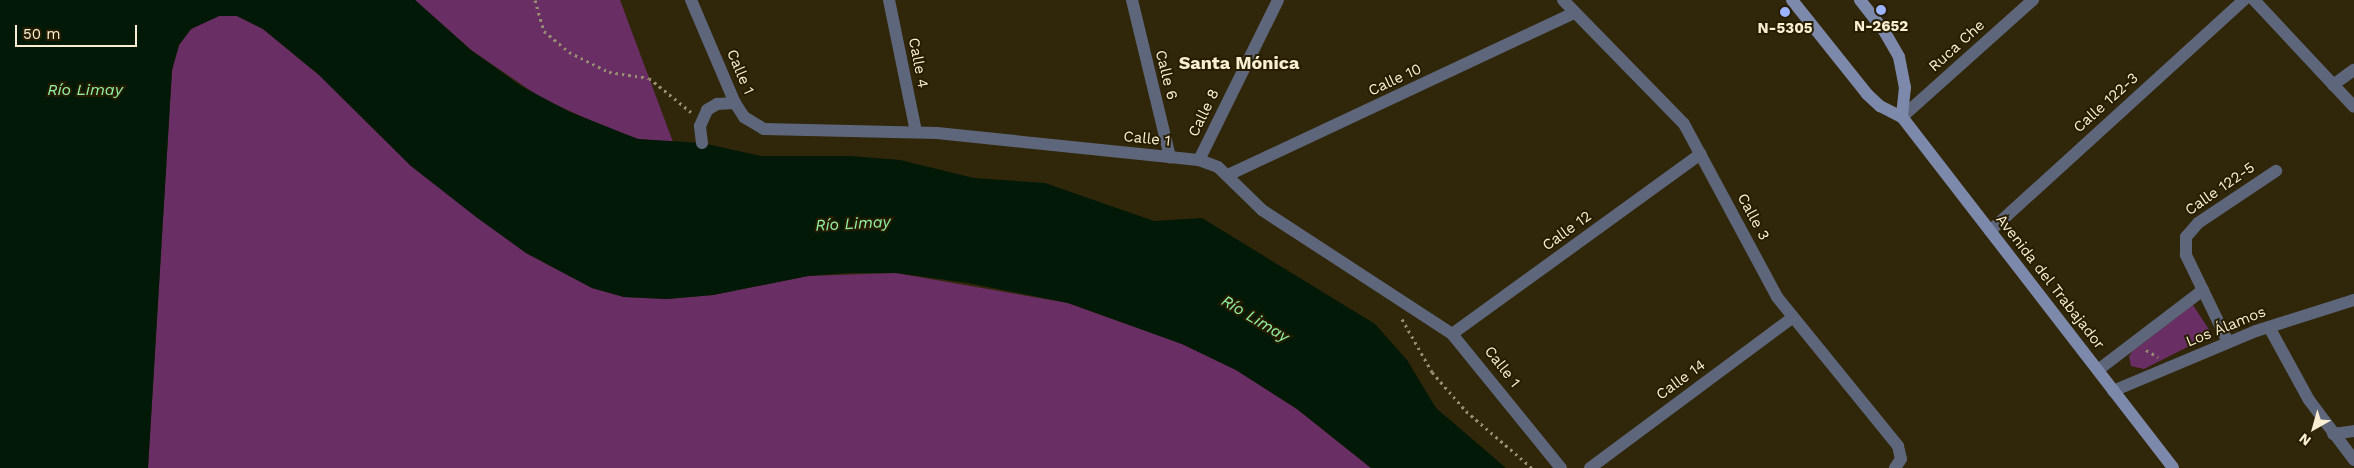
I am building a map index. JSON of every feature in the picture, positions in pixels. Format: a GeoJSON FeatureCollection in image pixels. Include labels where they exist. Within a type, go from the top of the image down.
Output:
{"type":"FeatureCollection","features":[{"type":"Feature","properties":{"kind":"street","name":"Calle 1"},"geometry":{"type":"LineString","coordinates":[[692,0],[735,104],[750,121],[771,131],[916,132],[1200,160],[1218,167],[1262,210],[1452,334],[1561,468]]}},
{"type":"Feature","properties":{"kind":"street","name":"Calle 4"},"geometry":{"type":"LineString","coordinates":[[889,0],[916,132]]}},
{"type":"Feature","properties":{"kind":"street","name":"Calle 6"},"geometry":{"type":"LineString","coordinates":[[1132,0],[1170,157]]}},
{"type":"Feature","properties":{"kind":"street","name":"Calle 8"},"geometry":{"type":"LineString","coordinates":[[1200,160],[1278,0]]}},
{"type":"Feature","properties":{"kind":"street","name":"Calle 3"},"geometry":{"type":"LineString","coordinates":[[1563,0],[1671,108],[1701,154],[1773,291],[1792,318],[1898,446],[1898,463]]}},
{"type":"Feature","properties":{"kind":"street","name":"Avenida del Trabajador"},"geometry":{"type":"LineString","coordinates":[[1792,0],[1867,94],[1880,106],[1902,116],[2173,468]]}},
{"type":"Feature","properties":{"kind":"street"},"geometry":{"type":"LineString","coordinates":[[1860,0],[1883,29],[1899,57],[1905,87],[1902,116]]}},
{"type":"Feature","properties":{"kind":"street","name":"Ruca Che"},"geometry":{"type":"LineString","coordinates":[[1902,116],[2033,0]]}},
{"type":"Feature","properties":{"kind":"street","name":"Calle 122-3"},"geometry":{"type":"LineString","coordinates":[[1990,231],[2244,0]]}},
{"type":"Feature","properties":{"kind":"street"},"geometry":{"type":"LineString","coordinates":[[2254,0],[2354,107]]}},
{"type":"Feature","properties":{"kind":"street","name":"Calle 10"},"geometry":{"type":"LineString","coordinates":[[1228,175],[1574,13]]}},
{"type":"Feature","properties":{"kind":"street"},"geometry":{"type":"LineString","coordinates":[[2333,84],[2354,70]]}},
{"type":"Feature","properties":{"kind":"street"},"geometry":{"type":"LineString","coordinates":[[702,143],[701,120],[711,106],[735,104]]}},
{"type":"Feature","properties":{"kind":"street","name":"Calle 12"},"geometry":{"type":"LineString","coordinates":[[1452,334],[1701,154]]}},
{"type":"Feature","properties":{"kind":"street","name":"Calle 122-5"},"geometry":{"type":"LineString","coordinates":[[2203,290],[2186,255],[2186,236],[2198,222],[2276,171]]}},
{"type":"Feature","properties":{"kind":"street"},"geometry":{"type":"LineString","coordinates":[[2098,370],[2203,290],[2228,342]]}},
{"type":"Feature","properties":{"kind":"street","name":"Los Álamos"},"geometry":{"type":"LineString","coordinates":[[2113,391],[2228,342],[2354,300]]}},
{"type":"Feature","properties":{"kind":"street","name":"Calle 14"},"geometry":{"type":"LineString","coordinates":[[1590,468],[1792,318]]}},
{"type":"Feature","properties":{"kind":"street"},"geometry":{"type":"LineString","coordinates":[[2269,327],[2309,400],[2354,460]]}},
{"type":"Feature","properties":{"kind":"street"},"geometry":{"type":"LineString","coordinates":[[2333,434],[2354,431]]}},
{"type":"Feature","properties":{"kind":"path"},"geometry":{"type":"LineString","coordinates":[[536,0],[544,31],[569,52],[610,72],[649,78],[701,120]]}},
{"type":"Feature","properties":{"kind":"path"},"geometry":{"type":"LineString","coordinates":[[1399,314],[1432,372],[1454,398],[1532,468]]}},
{"type":"Feature","properties":{"kind":"path"},"geometry":{"type":"LineString","coordinates":[[2138,352],[2150,343]]}},
{"type":"Feature","properties":{"kind":"path"},"geometry":{"type":"LineString","coordinates":[[2143,348],[2158,357]]}},
{"type":"Feature","properties":{"kind":"path"},"geometry":{"type":"LineString","coordinates":[[2149,361],[2165,353]]}},
{"type":"Feature","properties":{"kind":"shaded area"},"geometry":{"type":"Polygon","coordinates":[[[415,0],[620,0],[673,142],[638,139],[614,131],[543,99],[471,50],[415,0]]]}},
{"type":"Feature","properties":{"kind":"shaded area"},"geometry":{"type":"Polygon","coordinates":[[[219,16],[237,16],[263,29],[319,75],[411,166],[526,253],[592,288],[624,297],[667,299],[713,295],[808,276],[896,273],[1068,303],[1182,344],[1236,370],[1297,409],[1371,468],[148,468],[172,70],[179,45],[191,29],[219,16]]]}},
{"type":"Feature","properties":{"kind":"shaded area"},"geometry":{"type":"Polygon","coordinates":[[[2193,305],[2210,331],[2209,336],[2144,369],[2131,366],[2129,356],[2133,351],[2193,305]]]}},
{"type":"Feature","properties":{"kind":"water","name":"Río Limay"},"geometry":{"type":"Polygon","coordinates":[[[0,0],[415,0],[471,50],[521,86],[570,112],[638,139],[702,143],[761,156],[850,156],[900,160],[974,178],[1045,183],[1154,221],[1202,218],[1375,324],[1407,360],[1436,408],[1506,468],[1371,468],[1297,409],[1236,370],[1182,344],[1068,303],[968,283],[896,273],[848,273],[808,276],[713,295],[667,299],[624,297],[592,288],[526,253],[411,166],[319,75],[263,29],[237,16],[219,16],[191,29],[179,45],[172,70],[148,468],[0,468],[0,0]]]}},
{"type":"Feature","properties":{"kind":"place","name":"N-2652"},"geometry":{"type":"Point","coordinates":[1881,10]}},
{"type":"Feature","properties":{"kind":"place","name":"N-5305"},"geometry":{"type":"Point","coordinates":[1785,12]}},
{"type":"Feature","properties":{"kind":"district","name":"Santa Mónica"},"geometry":{"type":"Point","coordinates":[1239,63]}}]}
